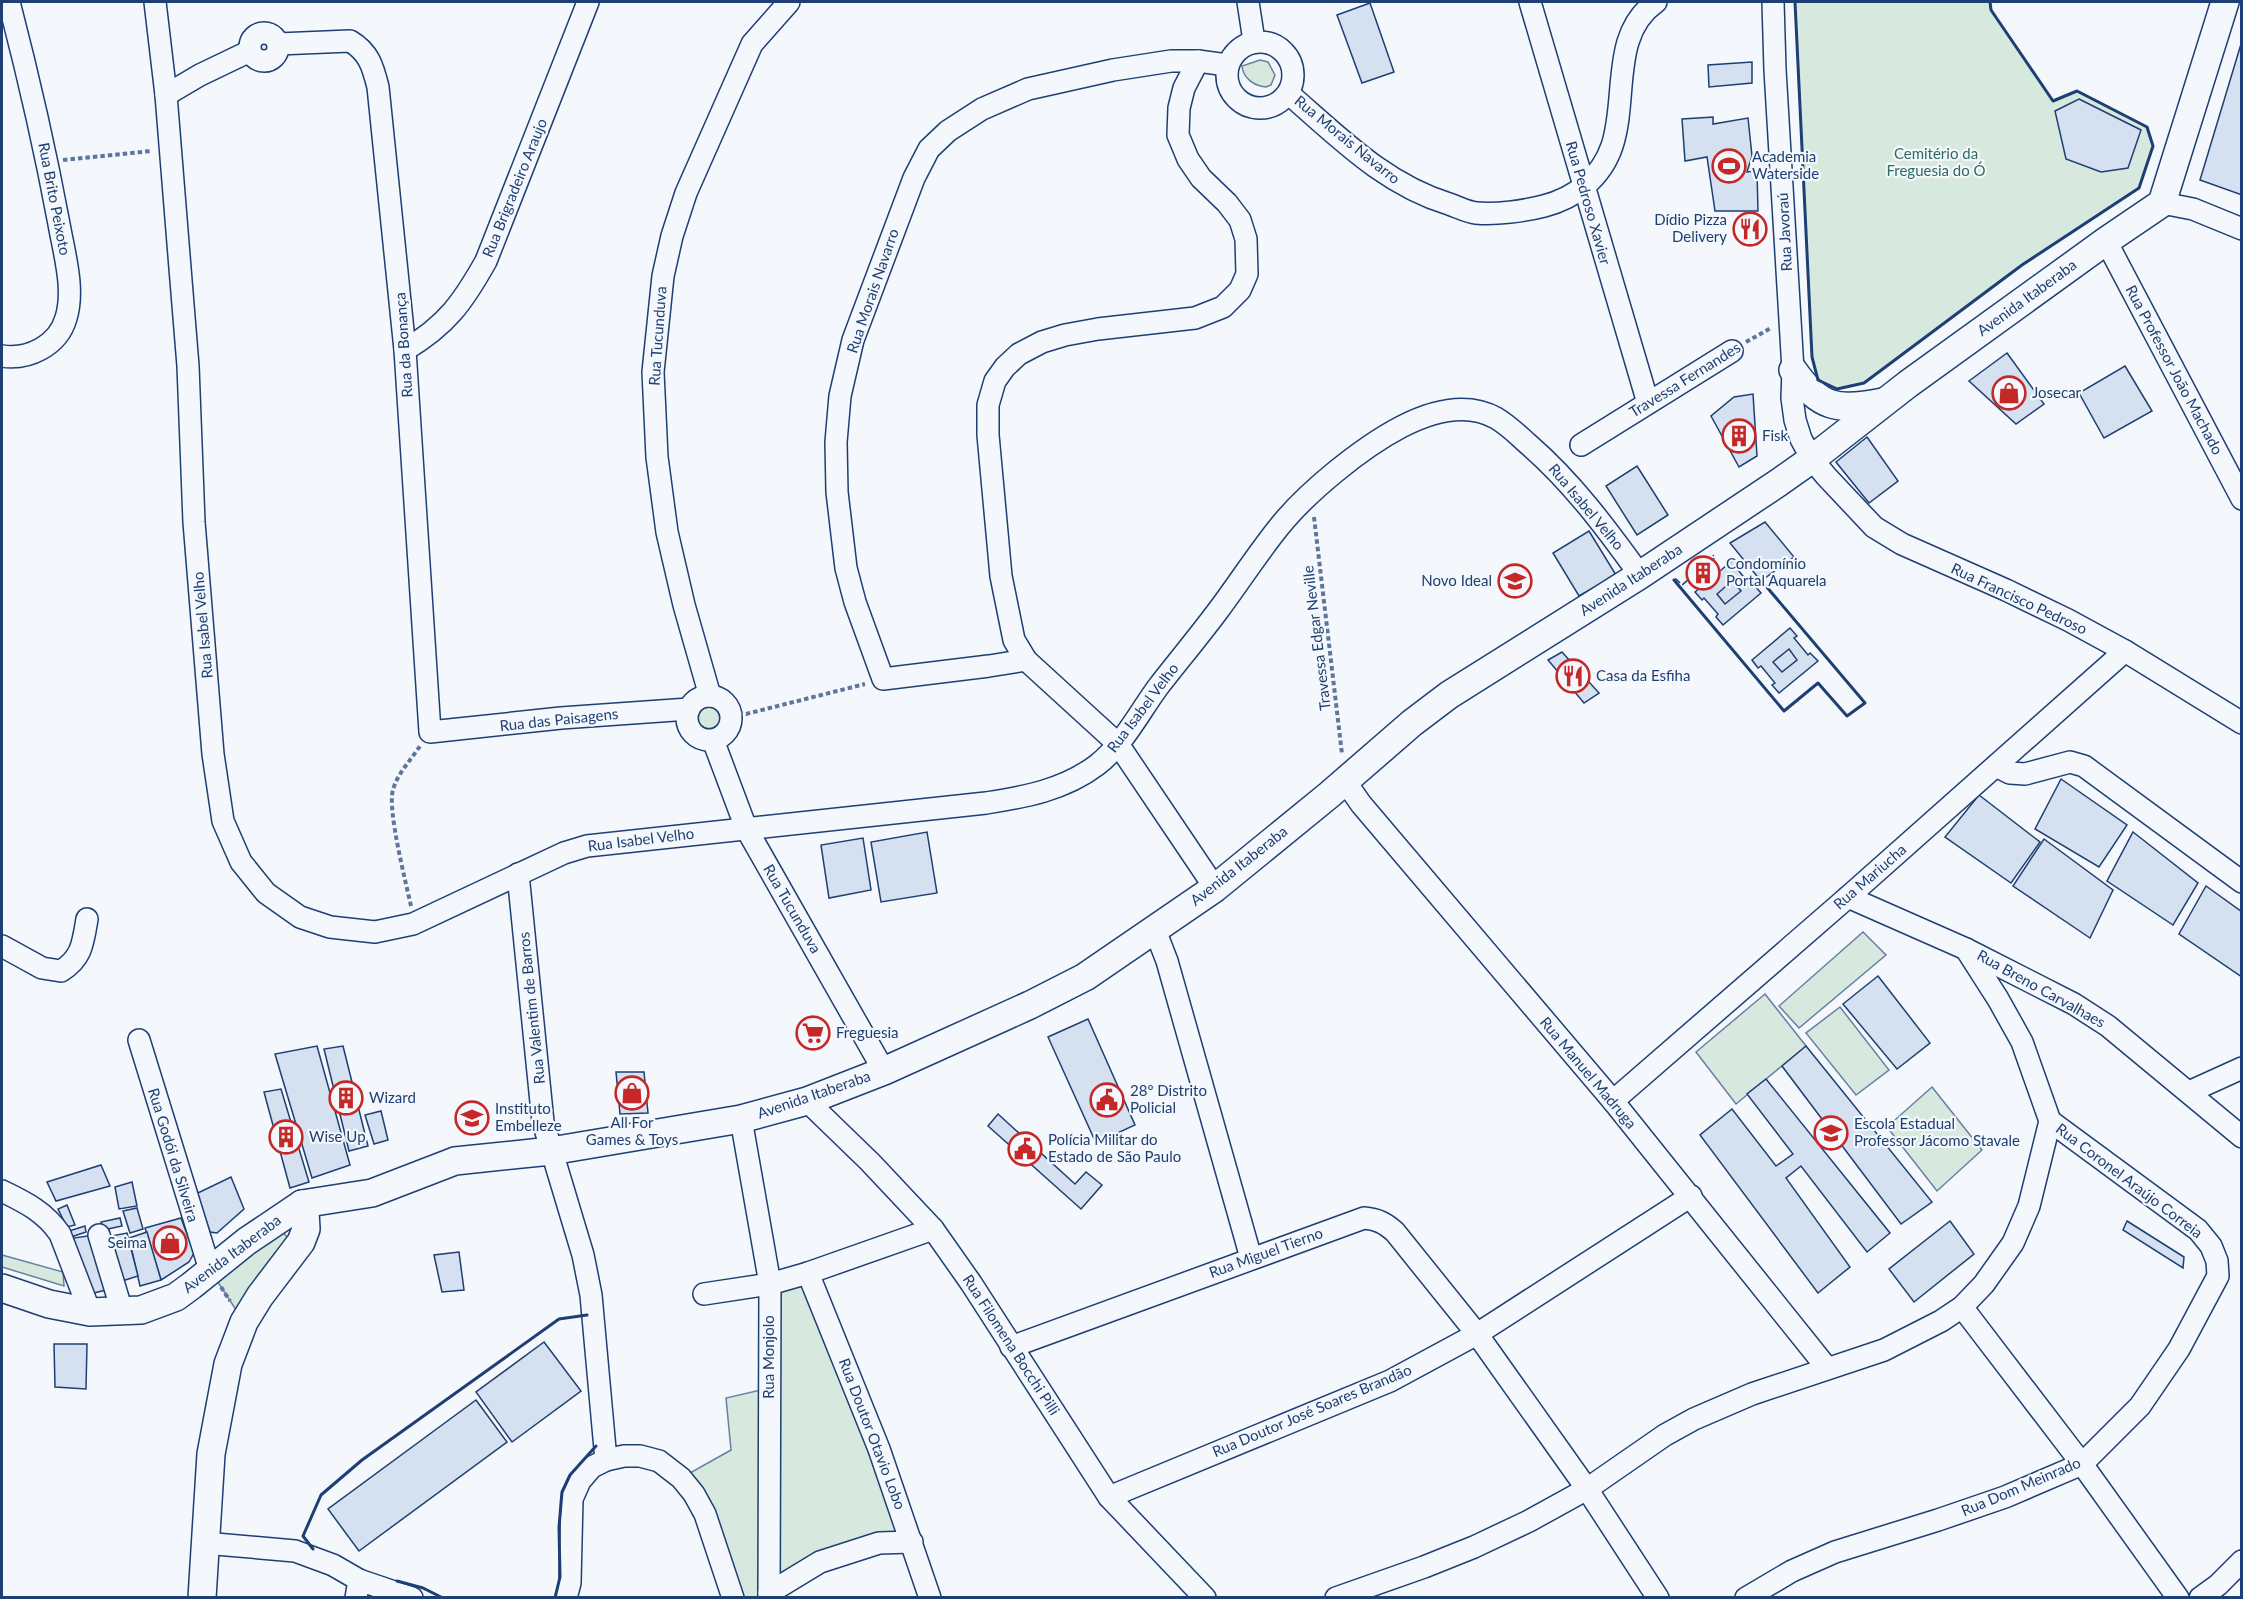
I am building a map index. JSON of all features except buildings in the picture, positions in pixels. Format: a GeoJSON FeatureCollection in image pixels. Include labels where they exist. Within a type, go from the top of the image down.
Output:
{"type":"FeatureCollection","features":[{"type":"Feature","properties":{"kind":"main road"},"geometry":{"type":"LineString","coordinates":[[2162,203],[2224,2]]}},
{"type":"Feature","properties":{"kind":"main road","name":"Avenida Itaberaba"},"geometry":{"type":"LineString","coordinates":[[2,1288],[49,1304],[90,1312],[141,1310],[176,1297],[246,1241],[302,1204],[372,1192],[455,1161],[551,1150],[741,1119],[807,1101],[884,1071],[1076,982],[1215,888],[1412,723],[1449,695],[1640,574],[1812,459],[1884,402],[2162,203]]}},
{"type":"Feature","properties":{"kind":"main road"},"geometry":{"type":"LineString","coordinates":[[1793,370],[1804,386],[1821,400],[1840,407],[1858,407],[1884,402]]}},
{"type":"Feature","properties":{"kind":"main road"},"geometry":{"type":"LineString","coordinates":[[202,1598],[211,1454],[228,1364],[244,1322],[260,1296],[301,1242],[314,1229],[372,1192]]}},
{"type":"Feature","properties":{"kind":"main road"},"geometry":{"type":"LineString","coordinates":[[301,1242],[306,1228],[305,1211],[302,1204]]}},
{"type":"Feature","properties":{"kind":"street","name":"Rua Brito Peixoto"},"geometry":{"type":"LineString","coordinates":[[2,356],[11,358],[34,354],[55,338],[66,318],[69,303],[67,271],[48,161],[9,2]]}},
{"type":"Feature","properties":{"kind":"street","name":"Rua Isabel Velho"},"geometry":{"type":"LineString","coordinates":[[155,2],[166,95],[188,366],[194,522],[213,754],[223,821],[241,862],[266,893],[300,917],[330,927],[375,932],[413,924],[564,853],[586,846],[986,803],[1034,796],[1066,783],[1097,765],[1118,744],[1280,526],[1311,492],[1383,436],[1418,419],[1449,409],[1475,411],[1496,418],[1546,459],[1603,523],[1640,574]]}},
{"type":"Feature","properties":{"kind":"street","name":"Rua Brigradeiro Araujo"},"geometry":{"type":"LineString","coordinates":[[405,350],[443,324],[465,297],[486,261],[588,2]]}},
{"type":"Feature","properties":{"kind":"street","name":"Rua Tucunduva"},"geometry":{"type":"LineString","coordinates":[[710,696],[684,605],[667,532],[657,457],[653,372],[663,276],[672,236],[686,193],[752,44],[789,2]]}},
{"type":"Feature","properties":{"kind":"street"},"geometry":{"type":"LineString","coordinates":[[1248,2],[1254,41]]}},
{"type":"Feature","properties":{"kind":"street","name":"Rua Pedroso Xavier"},"geometry":{"type":"LineString","coordinates":[[1530,2],[1648,403]]}},
{"type":"Feature","properties":{"kind":"street","name":"Rua Morais Navarro"},"geometry":{"type":"LineString","coordinates":[[1289,94],[1365,159],[1396,182],[1431,199],[1475,213],[1525,210],[1559,202],[1584,189],[1602,167],[1612,145],[1626,45],[1635,23],[1648,7],[1656,2]]}},
{"type":"Feature","properties":{"kind":"street","name":"Rua Javoraú"},"geometry":{"type":"LineString","coordinates":[[1773,2],[1774,70],[1793,370],[1792,398],[1801,440],[1812,459]]}},
{"type":"Feature","properties":{"kind":"street","name":"Rua da Bonança"},"geometry":{"type":"LineString","coordinates":[[166,95],[200,75],[250,51],[254,57],[268,60],[274,57],[278,44],[350,41],[361,47],[373,67],[378,87],[387,163],[405,350],[430,732]]}},
{"type":"Feature","properties":{"kind":"street"},"geometry":{"type":"LineString","coordinates":[[1254,41],[1270,42],[1284,50],[1292,63],[1294,79],[1289,94],[1274,106],[1255,109],[1238,100],[1227,84],[1227,65],[1237,49],[1254,41]]}},
{"type":"Feature","properties":{"kind":"street","name":"Rua Morais Navarro"},"geometry":{"type":"LineString","coordinates":[[883,679],[855,602],[846,568],[837,492],[836,442],[840,396],[853,340],[914,178],[929,148],[948,131],[982,109],[1028,89],[1113,70],[1171,61],[1198,61],[1227,65]]}},
{"type":"Feature","properties":{"kind":"street"},"geometry":{"type":"LineString","coordinates":[[1198,61],[1184,88],[1179,108],[1178,135],[1188,159],[1201,178],[1227,203],[1240,220],[1246,239],[1247,274],[1240,290],[1223,308],[1195,318],[1098,329],[1042,342],[1019,354],[1005,367],[995,381],[988,405],[988,435],[1001,576],[1014,640],[1026,660],[1118,744],[1215,888]]}},
{"type":"Feature","properties":{"kind":"street"},"geometry":{"type":"LineString","coordinates":[[2162,203],[2193,209],[2241,229]]}},
{"type":"Feature","properties":{"kind":"street","name":"Rua Professor João Machado"},"geometry":{"type":"LineString","coordinates":[[2106,241],[2241,499]]}},
{"type":"Feature","properties":{"kind":"street","name":"Travessa Fernandes"},"geometry":{"type":"LineString","coordinates":[[1581,445],[1732,351]]}},
{"type":"Feature","properties":{"kind":"street","name":"Rua Francisco Pedroso"},"geometry":{"type":"LineString","coordinates":[[1812,459],[1853,507],[1874,527],[1902,544],[2068,620],[2125,651],[2241,723]]}},
{"type":"Feature","properties":{"kind":"street","name":"Rua Mariucha"},"geometry":{"type":"LineString","coordinates":[[1612,1101],[1848,897],[2125,651]]}},
{"type":"Feature","properties":{"kind":"street"},"geometry":{"type":"LineString","coordinates":[[883,679],[1026,660]]}},
{"type":"Feature","properties":{"kind":"street"},"geometry":{"type":"LineString","coordinates":[[710,696],[723,701],[731,712],[732,720],[726,733],[713,740],[698,738],[693,733],[687,719],[689,709],[696,700],[710,696]]}},
{"type":"Feature","properties":{"kind":"street","name":"Rua das Paisagens"},"geometry":{"type":"LineString","coordinates":[[430,732],[561,718],[689,709]]}},
{"type":"Feature","properties":{"kind":"street","name":"Rua Tucunduva"},"geometry":{"type":"LineString","coordinates":[[713,740],[746,828],[884,1071]]}},
{"type":"Feature","properties":{"kind":"street"},"geometry":{"type":"LineString","coordinates":[[1996,766],[2010,773],[2025,774],[2070,762],[2084,766],[2241,882]]}},
{"type":"Feature","properties":{"kind":"street","name":"Rua Manuel Madruga"},"geometry":{"type":"LineString","coordinates":[[1345,781],[1361,804],[1691,1196],[1827,1368]]}},
{"type":"Feature","properties":{"kind":"street","name":"Rua Valentim de Barros"},"geometry":{"type":"LineString","coordinates":[[518,874],[543,1122],[583,1255],[591,1295],[606,1460]]}},
{"type":"Feature","properties":{"kind":"street","name":"Rua Breno Carvalhaes"},"geometry":{"type":"LineString","coordinates":[[1848,897],[1966,949],[2042,986],[2108,1026],[2241,1137]]}},
{"type":"Feature","properties":{"kind":"street"},"geometry":{"type":"LineString","coordinates":[[2,946],[42,968],[61,971],[73,964],[82,946],[87,919]]}},
{"type":"Feature","properties":{"kind":"street"},"geometry":{"type":"LineString","coordinates":[[1155,930],[1167,961],[1251,1258]]}},
{"type":"Feature","properties":{"kind":"street"},"geometry":{"type":"LineString","coordinates":[[1335,1598],[1474,1547],[1529,1521],[1587,1489],[1665,1435],[1694,1419],[1752,1394],[1884,1350],[1941,1321],[1962,1307],[1984,1284],[2013,1243],[2029,1206],[2050,1121],[2022,1042],[1966,949]]}},
{"type":"Feature","properties":{"kind":"street","name":"Rua Godói da Silveira"},"geometry":{"type":"LineString","coordinates":[[139,1040],[210,1270]]}},
{"type":"Feature","properties":{"kind":"street"},"geometry":{"type":"LineString","coordinates":[[2189,1092],[2241,1068]]}},
{"type":"Feature","properties":{"kind":"street","name":"Rua Filomena Bocchi Pilli"},"geometry":{"type":"LineString","coordinates":[[807,1101],[870,1161],[933,1229],[971,1283],[1109,1497],[1205,1598]]}},
{"type":"Feature","properties":{"kind":"street","name":"Rua Monjolo"},"geometry":{"type":"LineString","coordinates":[[741,1119],[770,1284],[769,1595]]}},
{"type":"Feature","properties":{"kind":"street","name":"Rua Coronel Araújo Correia"},"geometry":{"type":"LineString","coordinates":[[2050,1121],[2198,1230],[2211,1246],[2217,1261],[2218,1276]]}},
{"type":"Feature","properties":{"kind":"street"},"geometry":{"type":"LineString","coordinates":[[2,1191],[30,1204],[53,1224],[60,1234],[90,1312]]}},
{"type":"Feature","properties":{"kind":"street","name":"Rua Doutor José Soares Brandão"},"geometry":{"type":"LineString","coordinates":[[1109,1497],[1390,1381],[1477,1334],[1691,1196]]}},
{"type":"Feature","properties":{"kind":"street","name":"Rua Miguel Tierno"},"geometry":{"type":"LineString","coordinates":[[1011,1347],[1364,1218],[1375,1219],[1388,1225],[1395,1232],[1477,1334]]}},
{"type":"Feature","properties":{"kind":"street"},"geometry":{"type":"LineString","coordinates":[[704,1294],[770,1284],[933,1229]]}},
{"type":"Feature","properties":{"kind":"street"},"geometry":{"type":"LineString","coordinates":[[99,1235],[122,1311]]}},
{"type":"Feature","properties":{"kind":"street","name":"Rua Doutor Otavio Lobo"},"geometry":{"type":"LineString","coordinates":[[808,1273],[879,1449],[930,1598]]}},
{"type":"Feature","properties":{"kind":"street","name":"Rua Dom Meinrado"},"geometry":{"type":"LineString","coordinates":[[1746,1598],[1792,1571],[1835,1552],[2005,1497],[2082,1464],[2139,1406],[2179,1349],[2218,1276]]}},
{"type":"Feature","properties":{"kind":"street"},"geometry":{"type":"LineString","coordinates":[[1962,1307],[2082,1464],[2178,1598]]}},
{"type":"Feature","properties":{"kind":"street"},"geometry":{"type":"LineString","coordinates":[[1477,1334],[1587,1489],[1658,1598]]}},
{"type":"Feature","properties":{"kind":"street"},"geometry":{"type":"LineString","coordinates":[[566,1598],[570,1583],[572,1499],[580,1481],[592,1467],[606,1460],[624,1456],[640,1456],[659,1461],[681,1478],[694,1494],[705,1514],[733,1598]]}},
{"type":"Feature","properties":{"kind":"street"},"geometry":{"type":"LineString","coordinates":[[769,1595],[820,1562],[879,1543],[912,1542]]}},
{"type":"Feature","properties":{"kind":"street"},"geometry":{"type":"LineString","coordinates":[[204,1543],[295,1551],[333,1565],[357,1589],[412,1598]]}},
{"type":"Feature","properties":{"kind":"street"},"geometry":{"type":"LineString","coordinates":[[2200,1598],[2218,1586],[2241,1561]]}},
{"type":"Feature","properties":{"kind":"path"},"geometry":{"type":"LineString","coordinates":[[48,161],[170,149]]}},
{"type":"Feature","properties":{"kind":"path","name":"Travessa Fernandes"},"geometry":{"type":"LineString","coordinates":[[1732,351],[1790,317]]}},
{"type":"Feature","properties":{"kind":"path","name":"Travessa Edgar Neville"},"geometry":{"type":"LineString","coordinates":[[1311,492],[1328,617],[1345,781]]}},
{"type":"Feature","properties":{"kind":"path"},"geometry":{"type":"LineString","coordinates":[[731,712],[746,714],[883,679]]}},
{"type":"Feature","properties":{"kind":"path"},"geometry":{"type":"LineString","coordinates":[[413,924],[394,820],[392,791],[401,773],[430,732]]}},
{"type":"Feature","properties":{"kind":"path"},"geometry":{"type":"LineString","coordinates":[[210,1270],[244,1322]]}},
{"type":"Feature","properties":{"kind":"green space","name":"Cemitério da Freguesia do Ó"},"geometry":{"type":"Polygon","coordinates":[[[1795,2],[1990,2],[1991,10],[2053,101],[2077,91],[2147,127],[2153,146],[2139,188],[2022,265],[1864,383],[1837,389],[1818,380],[1812,357],[1795,2]]]}},
{"type":"Feature","properties":{"kind":"green space"},"geometry":{"type":"Polygon","coordinates":[[[1260,60],[1268,62],[1275,75],[1271,85],[1266,87],[1250,81],[1244,74],[1242,66],[1260,60]]]}},
{"type":"Feature","properties":{"kind":"green space"},"geometry":{"type":"Polygon","coordinates":[[[707,706],[717,711],[722,721],[717,731],[707,736],[697,731],[692,721],[697,711],[707,706]]]}},
{"type":"Feature","properties":{"kind":"green space"},"geometry":{"type":"Polygon","coordinates":[[[1863,932],[1886,955],[1799,1028],[1779,1006],[1863,932]]]}},
{"type":"Feature","properties":{"kind":"green space"},"geometry":{"type":"Polygon","coordinates":[[[1765,994],[1806,1046],[1736,1104],[1696,1052],[1765,994]]]}},
{"type":"Feature","properties":{"kind":"green space"},"geometry":{"type":"Polygon","coordinates":[[[1840,1007],[1889,1070],[1856,1095],[1806,1033],[1840,1007]]]}},
{"type":"Feature","properties":{"kind":"green space"},"geometry":{"type":"Polygon","coordinates":[[[1932,1087],[1982,1150],[1937,1191],[1887,1127],[1932,1087]]]}},
{"type":"Feature","properties":{"kind":"green space"},"geometry":{"type":"Polygon","coordinates":[[[280,1229],[287,1237],[290,1246],[244,1322],[210,1270],[280,1229]]]}},
{"type":"Feature","properties":{"kind":"green space"},"geometry":{"type":"Polygon","coordinates":[[[2,1255],[63,1272],[64,1286],[2,1267],[2,1255]]]}},
{"type":"Feature","properties":{"kind":"green space"},"geometry":{"type":"Polygon","coordinates":[[[808,1273],[912,1542],[879,1543],[769,1597],[738,1597],[681,1478],[731,1450],[726,1398],[769,1388],[770,1284],[808,1273]]]}},
{"type":"Feature","properties":{"kind":"fence"},"geometry":{"type":"LineString","coordinates":[[1708,563],[1715,558],[1713,555]]}},
{"type":"Feature","properties":{"kind":"fence"},"geometry":{"type":"LineString","coordinates":[[1674,580],[1676,579],[1682,585],[1694,575]]}},
{"type":"Feature","properties":{"kind":"wall"},"geometry":{"type":"LineString","coordinates":[[1795,2],[1812,357],[1818,380],[1837,389],[1864,383],[2022,265],[2139,188],[2153,146],[2147,127],[2077,91],[2053,101],[1991,10],[1990,2]]}},
{"type":"Feature","properties":{"kind":"wall"},"geometry":{"type":"LineString","coordinates":[[1674,580],[1784,711],[1818,683],[1847,716],[1865,703],[1760,579]]}},
{"type":"Feature","properties":{"kind":"wall"},"geometry":{"type":"LineString","coordinates":[[313,1549],[303,1536],[321,1495],[362,1460],[559,1319],[587,1315]]}},
{"type":"Feature","properties":{"kind":"wall"},"geometry":{"type":"LineString","coordinates":[[555,1598],[560,1577],[559,1527],[562,1492],[570,1475],[596,1446]]}},
{"type":"Feature","properties":{"kind":"wall"},"geometry":{"type":"LineString","coordinates":[[397,1581],[423,1588],[443,1598]]}},
{"type":"Feature","properties":{"kind":"place","name":"Academia Waterside"},"geometry":{"type":"Point","coordinates":[1729,166]}},
{"type":"Feature","properties":{"kind":"place","name":"Dídio Pizza Delivery"},"geometry":{"type":"Point","coordinates":[1750,229]}},
{"type":"Feature","properties":{"kind":"place","name":"Josecar"},"geometry":{"type":"Point","coordinates":[2009,393]}},
{"type":"Feature","properties":{"kind":"place","name":"Fisk"},"geometry":{"type":"Point","coordinates":[1739,436]}},
{"type":"Feature","properties":{"kind":"place","name":"Condomínio Portal Aquarela"},"geometry":{"type":"Point","coordinates":[1703,573]}},
{"type":"Feature","properties":{"kind":"place","name":"Novo Ideal"},"geometry":{"type":"Point","coordinates":[1515,581]}},
{"type":"Feature","properties":{"kind":"place","name":"Casa da Esfiha"},"geometry":{"type":"Point","coordinates":[1573,676]}},
{"type":"Feature","properties":{"kind":"place","name":"Freguesia"},"geometry":{"type":"Point","coordinates":[813,1033]}},
{"type":"Feature","properties":{"kind":"place","name":"All For Games & Toys"},"geometry":{"type":"Point","coordinates":[632,1093]}},
{"type":"Feature","properties":{"kind":"place","name":"Wizard"},"geometry":{"type":"Point","coordinates":[346,1098]}},
{"type":"Feature","properties":{"kind":"place","name":"28º Distrito Policial"},"geometry":{"type":"Point","coordinates":[1107,1100]}},
{"type":"Feature","properties":{"kind":"place","name":"Instituto Embelleze"},"geometry":{"type":"Point","coordinates":[472,1118]}},
{"type":"Feature","properties":{"kind":"place","name":"Escola Estadual Professor Jácomo Stavale"},"geometry":{"type":"Point","coordinates":[1831,1133]}},
{"type":"Feature","properties":{"kind":"place","name":"Wise Up"},"geometry":{"type":"Point","coordinates":[286,1137]}},
{"type":"Feature","properties":{"kind":"place","name":"Polícia Militar do Estado de São Paulo"},"geometry":{"type":"Point","coordinates":[1025,1149]}},
{"type":"Feature","properties":{"kind":"place","name":"Seima"},"geometry":{"type":"Point","coordinates":[170,1243]}}]}
